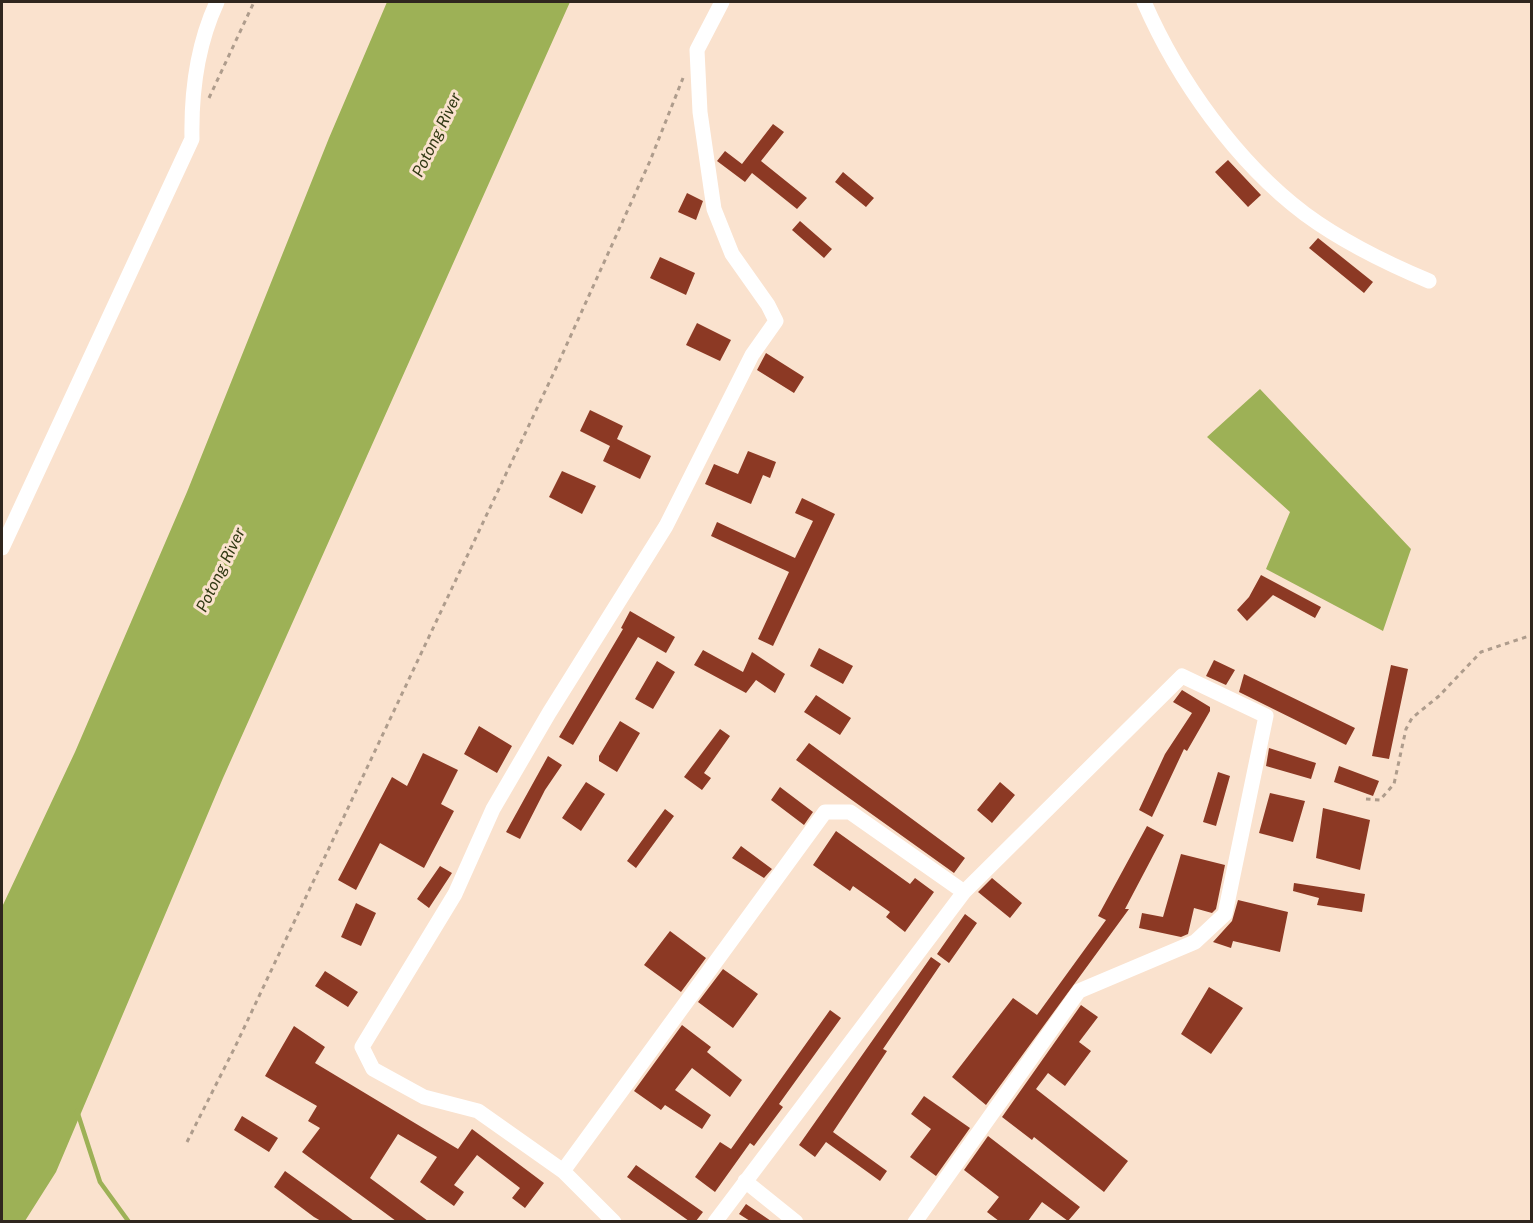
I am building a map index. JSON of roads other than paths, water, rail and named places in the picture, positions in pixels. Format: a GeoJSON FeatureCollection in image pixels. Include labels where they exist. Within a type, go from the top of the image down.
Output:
{"type":"FeatureCollection","features":[{"type":"Feature","properties":{"kind":"street"},"geometry":{"type":"LineString","coordinates":[[2,548],[190,145],[199,52],[206,26],[217,2]]}},
{"type":"Feature","properties":{"kind":"street"},"geometry":{"type":"LineString","coordinates":[[615,1221],[563,1171],[478,1111],[424,1097],[373,1069],[362,1047],[455,894],[494,809],[544,722],[666,526],[752,355],[776,321],[768,305],[732,254],[714,210],[700,112],[697,50],[722,2]]}},
{"type":"Feature","properties":{"kind":"street"},"geometry":{"type":"LineString","coordinates":[[1144,2],[1192,89],[1218,130],[1279,190],[1304,213],[1347,241],[1429,281]]}},
{"type":"Feature","properties":{"kind":"street"},"geometry":{"type":"LineString","coordinates":[[715,1221],[964,892],[1182,675],[1266,716],[1225,914],[1195,942],[1079,991],[915,1221]]}},
{"type":"Feature","properties":{"kind":"street"},"geometry":{"type":"LineString","coordinates":[[563,1171],[825,812],[850,812],[964,892]]}},
{"type":"Feature","properties":{"kind":"street"},"geometry":{"type":"LineString","coordinates":[[745,1181],[796,1221]]}},
{"type":"Feature","properties":{"kind":"water","name":"Potong River"},"geometry":{"type":"Polygon","coordinates":[[[387,2],[570,2],[223,778],[56,1172],[25,1221],[2,1221],[2,907],[75,752],[187,492],[329,138],[387,2]]]}},
{"type":"Feature","properties":{"kind":"water"},"geometry":{"type":"Polygon","coordinates":[[[1260,389],[1411,549],[1383,631],[1266,569],[1290,512],[1207,437],[1260,389]]]}},
{"type":"Feature","properties":{"kind":"waterway"},"geometry":{"type":"LineString","coordinates":[[77,1111],[100,1182],[129,1222]]}}]}
